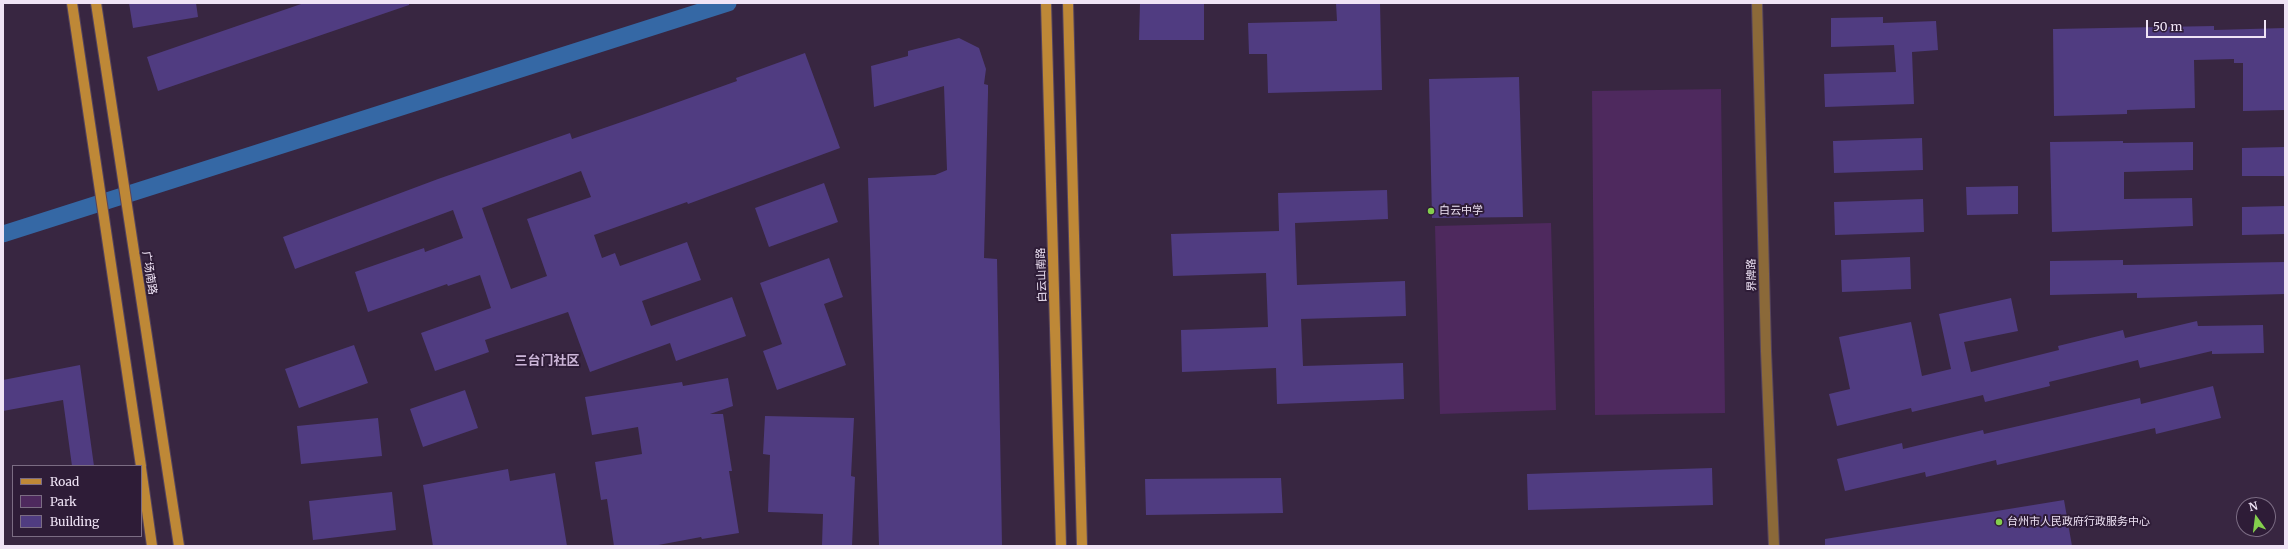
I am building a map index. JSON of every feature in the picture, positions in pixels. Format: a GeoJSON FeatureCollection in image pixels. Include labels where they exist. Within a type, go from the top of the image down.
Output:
{"type":"FeatureCollection","features":[{"type":"Feature","properties":{"kind":"main road"},"geometry":{"type":"LineString","coordinates":[[72,3],[141,465]]}},
{"type":"Feature","properties":{"kind":"main road","name":"广场南路"},"geometry":{"type":"LineString","coordinates":[[96,3],[179,546]]}},
{"type":"Feature","properties":{"kind":"main road","name":"白云山南路"},"geometry":{"type":"LineString","coordinates":[[1046,3],[1061,546]]}},
{"type":"Feature","properties":{"kind":"main road"},"geometry":{"type":"LineString","coordinates":[[1068,3],[1082,546]]}},
{"type":"Feature","properties":{"kind":"main road"},"geometry":{"type":"LineString","coordinates":[[142,474],[152,546]]}},
{"type":"Feature","properties":{"kind":"street","name":"界牌路"},"geometry":{"type":"LineString","coordinates":[[1757,3],[1766,351],[1774,546]]}},
{"type":"Feature","properties":{"kind":"green space"},"geometry":{"type":"Polygon","coordinates":[[[1721,89],[1725,413],[1595,415],[1592,91],[1721,89]]]}},
{"type":"Feature","properties":{"kind":"green space"},"geometry":{"type":"Polygon","coordinates":[[[1551,223],[1556,410],[1440,414],[1435,226],[1551,223]]]}},
{"type":"Feature","properties":{"kind":"building"},"geometry":{"type":"Polygon","coordinates":[[[129,3],[196,3],[198,17],[133,28],[129,3]]]}},
{"type":"Feature","properties":{"kind":"building"},"geometry":{"type":"Polygon","coordinates":[[[304,3],[409,3],[409,5],[158,91],[147,57],[304,3]]]}},
{"type":"Feature","properties":{"kind":"building"},"geometry":{"type":"Polygon","coordinates":[[[1140,3],[1204,3],[1204,40],[1139,40],[1140,3]]]}},
{"type":"Feature","properties":{"kind":"building"},"geometry":{"type":"Polygon","coordinates":[[[1336,3],[1380,3],[1382,90],[1268,93],[1267,54],[1249,54],[1248,23],[1337,21],[1336,3]]]}},
{"type":"Feature","properties":{"kind":"building"},"geometry":{"type":"Polygon","coordinates":[[[1883,17],[1883,23],[1936,21],[1938,50],[1912,52],[1914,104],[1825,107],[1824,74],[1896,72],[1894,45],[1831,47],[1831,18],[1883,17]]]}},
{"type":"Feature","properties":{"kind":"building"},"geometry":{"type":"Polygon","coordinates":[[[2214,26],[2214,30],[2285,28],[2285,110],[2243,111],[2243,63],[2234,63],[2234,59],[2194,60],[2195,108],[2127,110],[2127,114],[2054,116],[2053,29],[2214,26]]]}},
{"type":"Feature","properties":{"kind":"building"},"geometry":{"type":"Polygon","coordinates":[[[959,38],[979,48],[986,69],[984,84],[988,85],[984,258],[997,259],[1002,546],[879,546],[868,178],[935,175],[947,170],[944,86],[874,107],[871,66],[908,56],[908,51],[959,38]]]}},
{"type":"Feature","properties":{"kind":"building"},"geometry":{"type":"Polygon","coordinates":[[[805,53],[840,148],[688,204],[687,202],[594,235],[602,258],[615,253],[620,266],[687,242],[701,280],[642,301],[651,326],[732,297],[746,336],[676,361],[670,343],[590,372],[568,312],[485,340],[489,352],[435,371],[421,333],[491,308],[480,275],[448,286],[447,284],[368,312],[355,272],[424,248],[425,252],[463,238],[453,210],[295,269],[283,237],[438,179],[570,133],[572,139],[642,115],[737,81],[736,78],[805,53]],[[581,171],[482,208],[511,289],[547,276],[527,219],[591,197],[581,171]]]}},
{"type":"Feature","properties":{"kind":"building"},"geometry":{"type":"Polygon","coordinates":[[[1519,77],[1523,217],[1432,218],[1429,79],[1519,77]]]}},
{"type":"Feature","properties":{"kind":"building"},"geometry":{"type":"Polygon","coordinates":[[[1922,138],[1923,170],[1834,173],[1833,141],[1922,138]]]}},
{"type":"Feature","properties":{"kind":"building"},"geometry":{"type":"Polygon","coordinates":[[[2123,141],[2123,143],[2193,142],[2193,170],[2124,172],[2124,199],[2192,198],[2193,226],[2052,232],[2050,142],[2123,141]]]}},
{"type":"Feature","properties":{"kind":"building"},"geometry":{"type":"Polygon","coordinates":[[[2285,147],[2285,176],[2242,176],[2242,148],[2285,147]]]}},
{"type":"Feature","properties":{"kind":"building"},"geometry":{"type":"Polygon","coordinates":[[[824,183],[838,222],[769,247],[755,208],[824,183]]]}},
{"type":"Feature","properties":{"kind":"building"},"geometry":{"type":"Polygon","coordinates":[[[2018,186],[2018,214],[1967,215],[1966,187],[2018,186]]]}},
{"type":"Feature","properties":{"kind":"building"},"geometry":{"type":"Polygon","coordinates":[[[1387,190],[1388,219],[1295,223],[1297,285],[1405,281],[1406,316],[1301,319],[1303,366],[1403,363],[1404,399],[1277,404],[1276,368],[1182,372],[1181,330],[1268,327],[1266,273],[1173,276],[1171,234],[1279,231],[1278,193],[1387,190]]]}},
{"type":"Feature","properties":{"kind":"building"},"geometry":{"type":"Polygon","coordinates":[[[1923,199],[1924,232],[1835,235],[1834,202],[1923,199]]]}},
{"type":"Feature","properties":{"kind":"building"},"geometry":{"type":"Polygon","coordinates":[[[2285,206],[2285,234],[2242,235],[2242,207],[2285,206]]]}},
{"type":"Feature","properties":{"kind":"building"},"geometry":{"type":"Polygon","coordinates":[[[1910,257],[1911,289],[1842,292],[1841,260],[1910,257]]]}},
{"type":"Feature","properties":{"kind":"building"},"geometry":{"type":"Polygon","coordinates":[[[829,258],[843,297],[824,304],[846,365],[777,390],[763,351],[782,344],[760,283],[829,258]]]}},
{"type":"Feature","properties":{"kind":"building"},"geometry":{"type":"Polygon","coordinates":[[[2123,260],[2123,265],[2285,262],[2285,294],[2137,298],[2137,293],[2050,295],[2050,261],[2123,260]]]}},
{"type":"Feature","properties":{"kind":"building"},"geometry":{"type":"Polygon","coordinates":[[[2011,298],[2018,331],[1964,342],[1971,372],[2059,350],[2058,346],[2123,330],[2125,338],[2197,321],[2198,326],[2263,325],[2264,353],[2212,354],[2212,351],[2140,368],[2138,360],[2049,382],[2050,386],[1985,402],[1983,395],[1912,412],[1911,408],[1837,426],[1829,394],[1850,389],[1839,337],[1911,322],[1922,376],[1951,369],[1939,314],[2011,298]]]}},
{"type":"Feature","properties":{"kind":"building"},"geometry":{"type":"Polygon","coordinates":[[[354,345],[368,383],[299,408],[285,369],[354,345]]]}},
{"type":"Feature","properties":{"kind":"building"},"geometry":{"type":"Polygon","coordinates":[[[80,365],[94,465],[72,465],[63,400],[3,411],[3,380],[80,365]]]}},
{"type":"Feature","properties":{"kind":"building"},"geometry":{"type":"Polygon","coordinates":[[[728,378],[733,406],[710,414],[723,414],[732,471],[729,471],[739,533],[702,539],[701,537],[653,546],[614,546],[607,499],[601,500],[595,462],[642,454],[638,427],[592,435],[585,397],[682,382],[683,386],[728,378]]]}},
{"type":"Feature","properties":{"kind":"building"},"geometry":{"type":"Polygon","coordinates":[[[2213,386],[2221,418],[2156,434],[2155,428],[1997,465],[1996,460],[1926,477],[1925,472],[1845,491],[1837,459],[1902,443],[1903,449],[1983,430],[1984,434],[2140,398],[2141,404],[2213,386]]]}},
{"type":"Feature","properties":{"kind":"building"},"geometry":{"type":"Polygon","coordinates":[[[465,390],[478,428],[423,447],[410,409],[465,390]]]}},
{"type":"Feature","properties":{"kind":"building"},"geometry":{"type":"Polygon","coordinates":[[[765,416],[854,418],[851,476],[855,477],[852,546],[822,546],[823,514],[768,512],[770,455],[763,454],[765,416]]]}},
{"type":"Feature","properties":{"kind":"building"},"geometry":{"type":"Polygon","coordinates":[[[378,418],[382,456],[301,464],[297,426],[378,418]]]}},
{"type":"Feature","properties":{"kind":"building"},"geometry":{"type":"Polygon","coordinates":[[[1712,468],[1713,505],[1528,510],[1527,474],[1712,468]]]}},
{"type":"Feature","properties":{"kind":"building"},"geometry":{"type":"Polygon","coordinates":[[[508,469],[510,481],[555,473],[567,546],[433,546],[423,485],[508,469]]]}},
{"type":"Feature","properties":{"kind":"building"},"geometry":{"type":"Polygon","coordinates":[[[1281,478],[1283,513],[1146,515],[1145,479],[1281,478]]]}},
{"type":"Feature","properties":{"kind":"building"},"geometry":{"type":"Polygon","coordinates":[[[392,492],[396,530],[313,540],[309,501],[392,492]]]}},
{"type":"Feature","properties":{"kind":"building","name":"台州市人民政府行政服务中心"},"geometry":{"type":"Polygon","coordinates":[[[2064,500],[2072,546],[1825,546],[1825,539],[2064,500]]]}},
{"type":"Feature","properties":{"kind":"waterway"},"geometry":{"type":"LineString","coordinates":[[3,234],[728,3]]}},
{"type":"Feature","properties":{"kind":"place","name":"白云中学"},"geometry":{"type":"Point","coordinates":[1431,211]}},
{"type":"Feature","properties":{"kind":"place","name":"台州市人民政府行政服务中心"},"geometry":{"type":"Point","coordinates":[1999,522]}},
{"type":"Feature","properties":{"kind":"district","name":"三台门社区"},"geometry":{"type":"Point","coordinates":[547,361]}}]}
